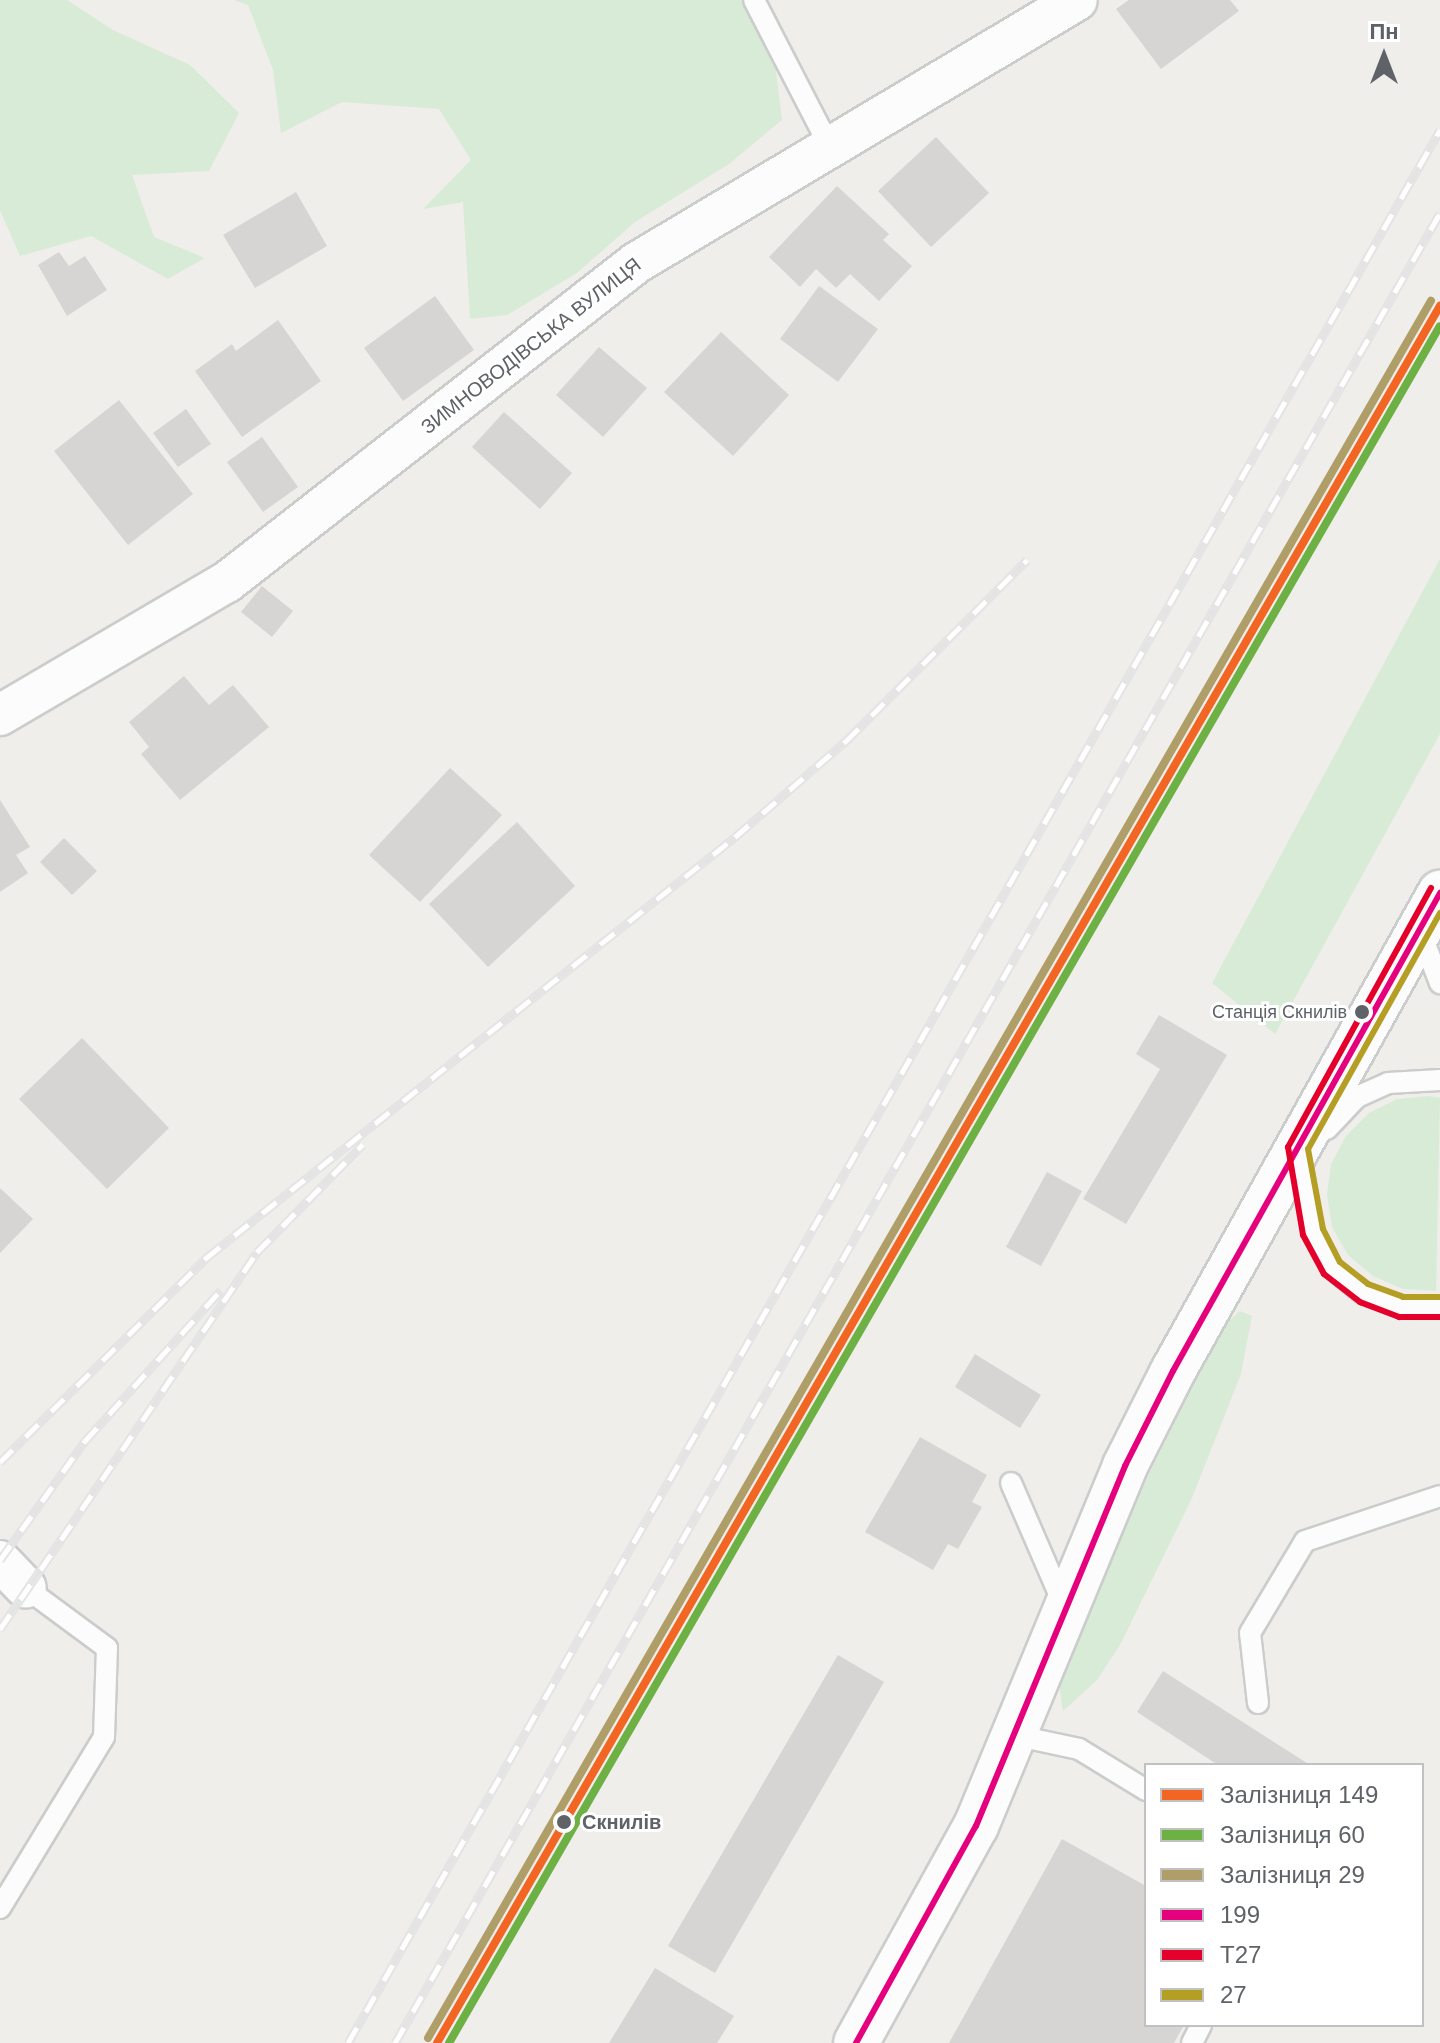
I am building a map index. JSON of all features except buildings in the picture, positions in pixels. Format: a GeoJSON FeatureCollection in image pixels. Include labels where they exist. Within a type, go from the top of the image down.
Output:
{"type":"FeatureCollection","features":[{"type":"Feature","properties":{"kind":"street","name":"ЗИМНОВОДІВСЬКА ВУЛИЦЯ"},"geometry":{"type":"LineString","coordinates":[[0,715],[227,582],[636,263],[1077,0]]}},
{"type":"Feature","properties":{"kind":"street"},"geometry":{"type":"LineString","coordinates":[[856,2043],[976,1826],[1018,1736],[1065,1607],[1173,1371],[1302,1166],[1440,893]]}},
{"type":"Feature","properties":{"kind":"lane"},"geometry":{"type":"LineString","coordinates":[[754,0],[830,147]]}},
{"type":"Feature","properties":{"kind":"lane"},"geometry":{"type":"LineString","coordinates":[[1420,931],[1440,983]]}},
{"type":"Feature","properties":{"kind":"lane"},"geometry":{"type":"LineString","coordinates":[[1440,1080],[1388,1083],[1357,1097],[1331,1121],[1302,1166],[1313,1232],[1332,1268],[1363,1293],[1401,1307],[1440,1307]]}},
{"type":"Feature","properties":{"kind":"lane"},"geometry":{"type":"LineString","coordinates":[[1011,1483],[1065,1607]]}},
{"type":"Feature","properties":{"kind":"lane"},"geometry":{"type":"LineString","coordinates":[[1258,1703],[1250,1633],[1305,1541],[1440,1496]]}},
{"type":"Feature","properties":{"kind":"lane"},"geometry":{"type":"LineString","coordinates":[[0,1908],[104,1737],[107,1648],[13,1574]]}},
{"type":"Feature","properties":{"kind":"lane"},"geometry":{"type":"LineString","coordinates":[[1018,1736],[1079,1749],[1144,1789]]}},
{"type":"Feature","properties":{"kind":"green space"},"geometry":{"type":"Polygon","coordinates":[[[0,0],[67,0],[113,30],[190,65],[239,113],[209,171],[132,175],[154,237],[205,258],[168,279],[91,236],[20,256],[0,210],[0,0]]]}},
{"type":"Feature","properties":{"kind":"green space"},"geometry":{"type":"Polygon","coordinates":[[[234,0],[767,0],[782,120],[729,164],[635,222],[577,273],[507,315],[470,319],[463,202],[423,209],[471,160],[439,109],[342,102],[281,133],[273,70],[248,5],[234,0]]]}},
{"type":"Feature","properties":{"kind":"green space"},"geometry":{"type":"Polygon","coordinates":[[[1440,559],[1440,734],[1275,1034],[1212,983],[1440,559]]]}},
{"type":"Feature","properties":{"kind":"green space"},"geometry":{"type":"Polygon","coordinates":[[[1440,1098],[1436,1291],[1403,1289],[1373,1276],[1348,1255],[1332,1227],[1327,1195],[1331,1164],[1346,1136],[1369,1113],[1397,1099],[1440,1098]]]}},
{"type":"Feature","properties":{"kind":"green space"},"geometry":{"type":"Polygon","coordinates":[[[1240,1311],[1252,1316],[1241,1374],[1192,1498],[1120,1645],[1097,1680],[1063,1711],[1059,1684],[1096,1582],[1221,1328],[1240,1311]]]}},
{"type":"Feature","properties":{"kind":"railway"},"geometry":{"type":"LineString","coordinates":[[348,2043],[1440,130]]}},
{"type":"Feature","properties":{"kind":"railway"},"geometry":{"type":"LineString","coordinates":[[395,2043],[1440,213]]}},
{"type":"Feature","properties":{"kind":"railway"},"geometry":{"type":"LineString","coordinates":[[0,1462],[206,1258],[735,837],[846,741],[1027,560]]}},
{"type":"Feature","properties":{"kind":"railway"},"geometry":{"type":"LineString","coordinates":[[0,1629],[257,1252],[363,1144]]}},
{"type":"Feature","properties":{"kind":"railway"},"geometry":{"type":"LineString","coordinates":[[0,1560],[85,1441],[221,1290]]}},
{"type":"Feature","properties":{"kind":"rail line","name":"29"},"geometry":{"type":"LineString","coordinates":[[428,2038],[1431,301]]}},
{"type":"Feature","properties":{"kind":"rail line","name":"149"},"geometry":{"type":"LineString","coordinates":[[437,2043],[1440,306]]}},
{"type":"Feature","properties":{"kind":"rail line","name":"60"},"geometry":{"type":"LineString","coordinates":[[449,2043],[1440,326]]}},
{"type":"Feature","properties":{"kind":"transit line","name":"Т27"},"geometry":{"type":"LineString","coordinates":[[1431,888],[1288,1147],[1303,1235],[1324,1274],[1360,1302],[1399,1317],[1440,1317]]}},
{"type":"Feature","properties":{"kind":"transit line","name":"199"},"geometry":{"type":"LineString","coordinates":[[856,2043],[976,1826],[1125,1466],[1173,1371],[1440,893]]}},
{"type":"Feature","properties":{"kind":"transit line","name":"27"},"geometry":{"type":"LineString","coordinates":[[1440,913],[1308,1149],[1323,1229],[1340,1262],[1368,1284],[1403,1297],[1440,1297]]}},
{"type":"Feature","properties":{"kind":"place","name":"Станція Скнилів"},"geometry":{"type":"Point","coordinates":[1362,1012]}},
{"type":"Feature","properties":{"kind":"place","name":"Скнилів"},"geometry":{"type":"Point","coordinates":[564,1822]}}]}
